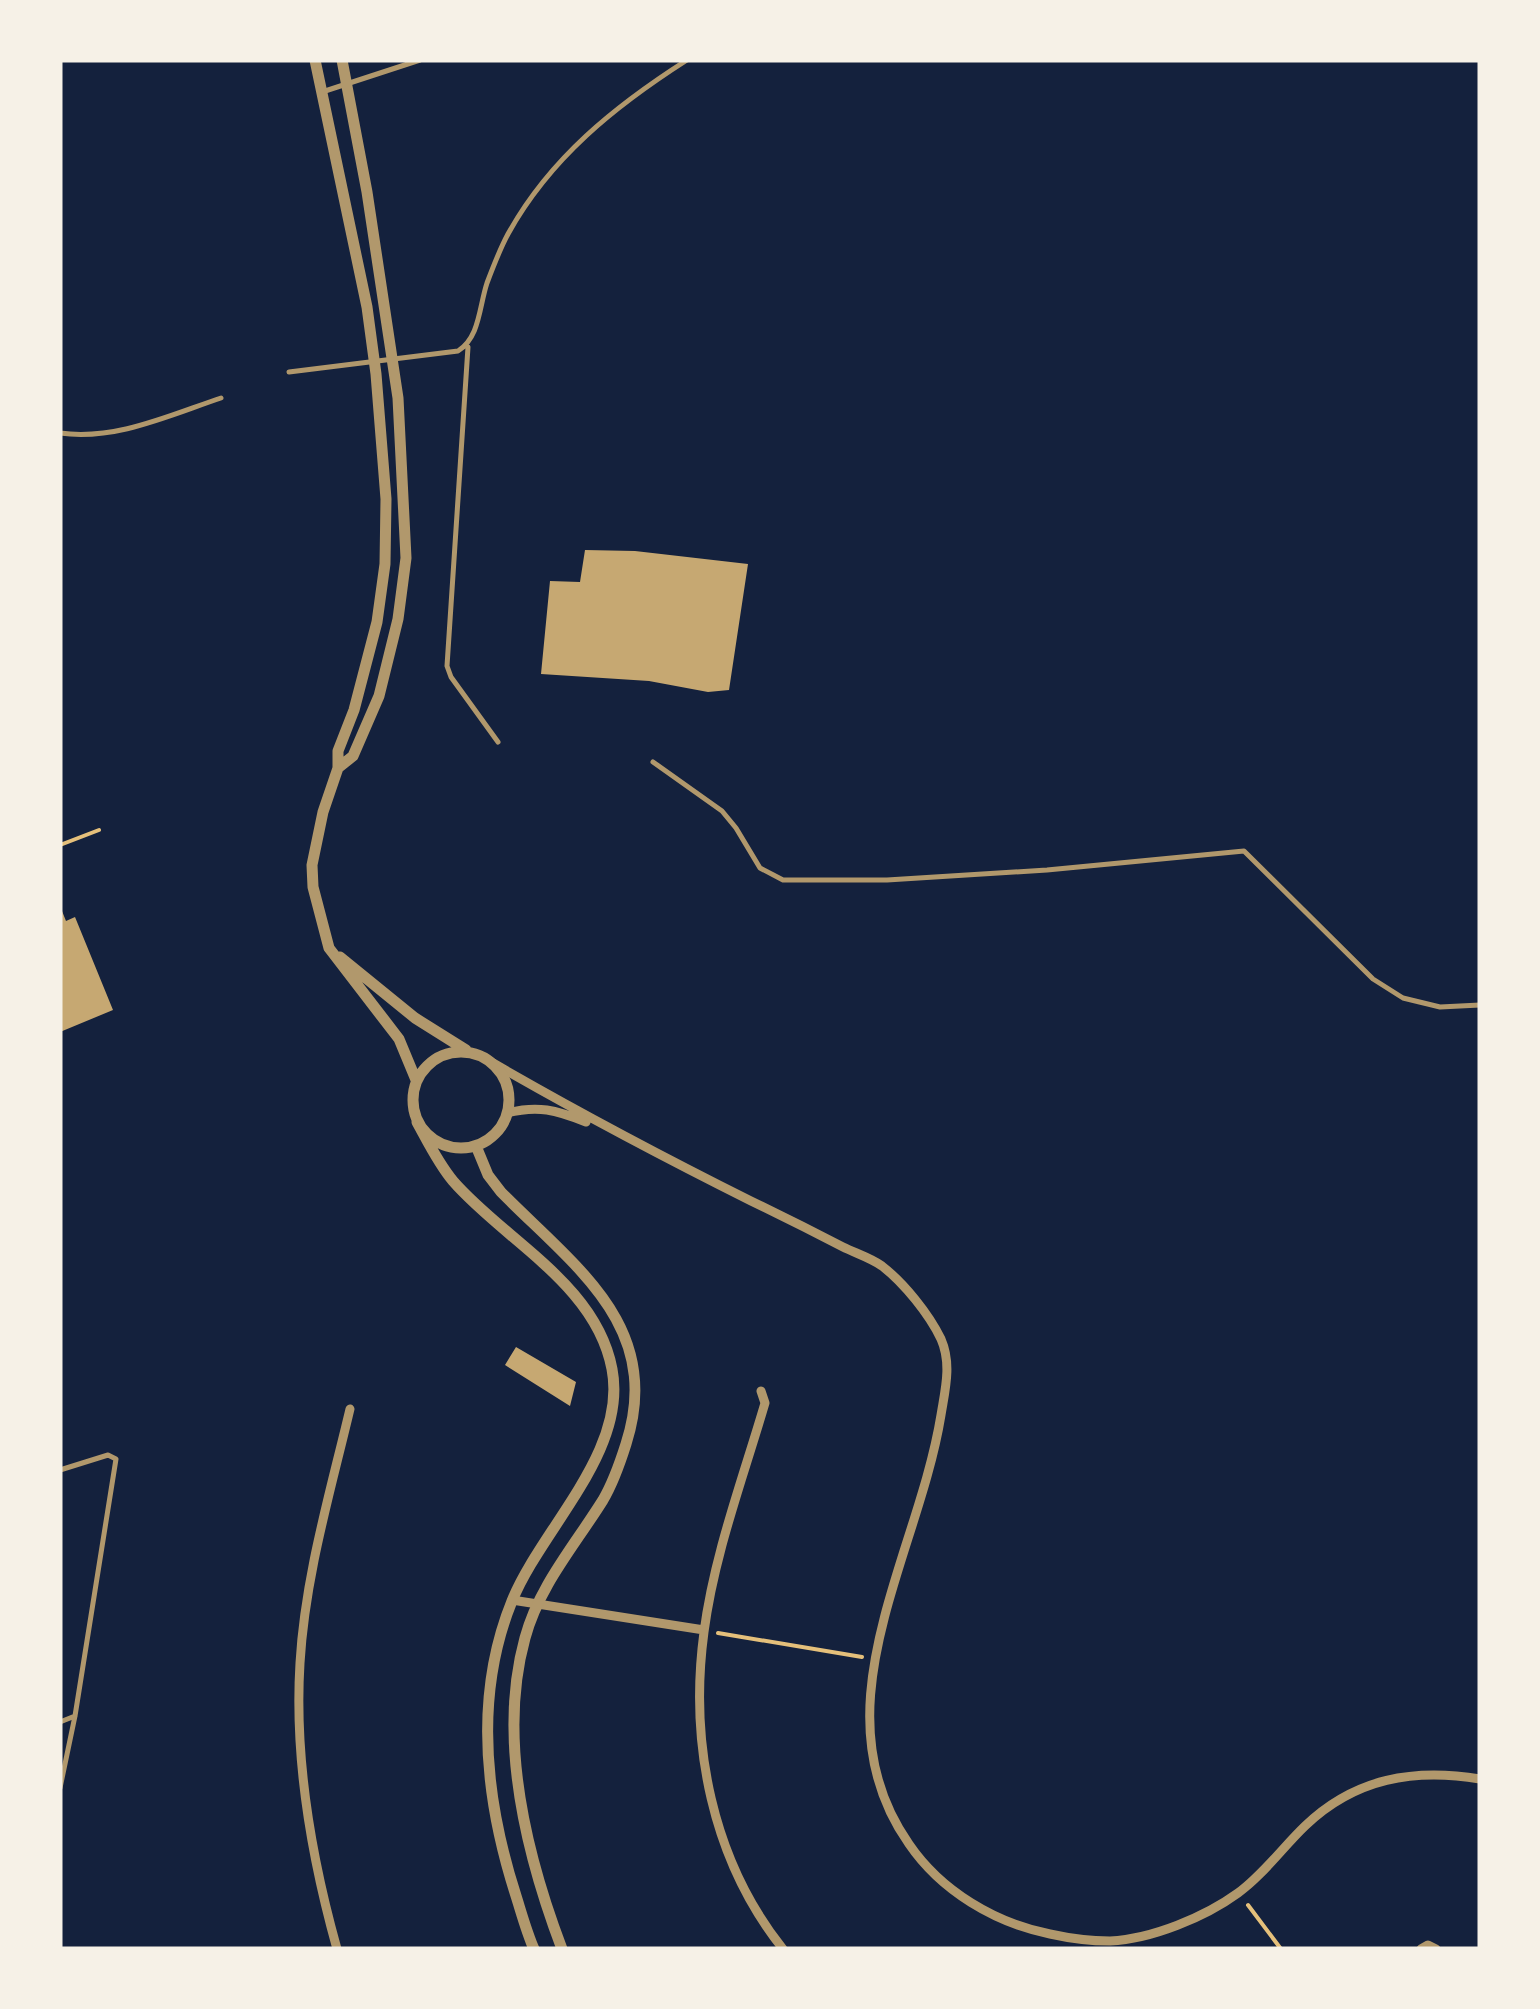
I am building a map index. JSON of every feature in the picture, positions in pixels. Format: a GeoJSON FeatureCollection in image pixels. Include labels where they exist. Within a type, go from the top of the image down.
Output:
{"type":"FeatureCollection","features":[{"type":"Feature","properties":{"kind":"street"},"geometry":{"type":"LineString","coordinates":[[316,60],[367,307],[386,499],[385,564],[377,622],[323,812],[312,864],[313,888],[329,948],[399,1040],[416,1080]]}},
{"type":"Feature","properties":{"kind":"street"},"geometry":{"type":"LineString","coordinates":[[338,768],[352,756],[372,718],[398,619],[406,558],[398,398],[367,192],[342,60]]}},
{"type":"Feature","properties":{"kind":"street"},"geometry":{"type":"LineString","coordinates":[[329,948],[415,1018],[470,1052],[620,1135],[881,1265],[915,1300],[941,1340],[948,1374],[938,1435],[873,1659],[868,1742],[880,1795],[922,1864],[948,1888],[983,1910],[1048,1934],[1111,1941],[1158,1931],[1239,1893],[1308,1823],[1359,1789],[1402,1775],[1480,1779]]}},
{"type":"Feature","properties":{"kind":"street"},"geometry":{"type":"LineString","coordinates":[[470,1052],[438,1057],[426,1066],[412,1094],[417,1122],[455,1184],[535,1256],[580,1303],[604,1342],[614,1393],[608,1428],[591,1470],[512,1600],[491,1678],[488,1708],[494,1812],[508,1872],[534,1949]]}},
{"type":"Feature","properties":{"kind":"street"},"geometry":{"type":"LineString","coordinates":[[417,1122],[442,1145],[459,1149],[476,1146],[501,1128],[507,1113],[507,1086],[493,1063]]}},
{"type":"Feature","properties":{"kind":"street"},"geometry":{"type":"LineString","coordinates":[[507,1113],[550,1108],[620,1135]]}},
{"type":"Feature","properties":{"kind":"street"},"geometry":{"type":"LineString","coordinates":[[476,1146],[488,1175],[501,1192],[599,1291],[620,1322],[638,1388],[632,1427],[619,1467],[603,1500],[536,1606],[524,1640],[515,1748],[523,1817],[536,1882],[562,1949]]}},
{"type":"Feature","properties":{"kind":"street"},"geometry":{"type":"LineString","coordinates":[[761,1391],[765,1403],[726,1533],[704,1630],[701,1745],[714,1817],[738,1882],[783,1949]]}},
{"type":"Feature","properties":{"kind":"street"},"geometry":{"type":"LineString","coordinates":[[337,1949],[304,1793],[300,1664],[311,1578],[350,1409]]}},
{"type":"Feature","properties":{"kind":"street"},"geometry":{"type":"LineString","coordinates":[[512,1600],[704,1630]]}},
{"type":"Feature","properties":{"kind":"lane"},"geometry":{"type":"LineString","coordinates":[[322,92],[420,60]]}},
{"type":"Feature","properties":{"kind":"lane"},"geometry":{"type":"LineString","coordinates":[[498,742],[451,678],[446,654],[466,419],[468,344],[487,283],[508,235],[536,190],[581,137],[641,89],[686,60]]}},
{"type":"Feature","properties":{"kind":"lane"},"geometry":{"type":"LineString","coordinates":[[289,372],[458,351],[468,344]]}},
{"type":"Feature","properties":{"kind":"lane"},"geometry":{"type":"LineString","coordinates":[[60,433],[76,436],[118,432],[221,398]]}},
{"type":"Feature","properties":{"kind":"lane"},"geometry":{"type":"LineString","coordinates":[[354,710],[372,718]]}},
{"type":"Feature","properties":{"kind":"lane"},"geometry":{"type":"LineString","coordinates":[[653,762],[722,812],[760,868],[784,880],[886,880],[1030,872],[1244,851],[1373,979],[1403,998],[1440,1007],[1480,1005]]}},
{"type":"Feature","properties":{"kind":"lane"},"geometry":{"type":"LineString","coordinates":[[60,1470],[108,1455],[114,1457],[75,1716],[60,1788]]}},
{"type":"Feature","properties":{"kind":"lane"},"geometry":{"type":"LineString","coordinates":[[60,1722],[75,1716]]}},
{"type":"Feature","properties":{"kind":"path"},"geometry":{"type":"LineString","coordinates":[[60,845],[99,830]]}},
{"type":"Feature","properties":{"kind":"path"},"geometry":{"type":"LineString","coordinates":[[704,1630],[873,1659]]}},
{"type":"Feature","properties":{"kind":"path"},"geometry":{"type":"LineString","coordinates":[[1239,1893],[1282,1949]]}},
{"type":"Feature","properties":{"kind":"building"},"geometry":{"type":"Polygon","coordinates":[[[585,550],[635,551],[748,564],[729,690],[708,692],[649,681],[541,674],[550,581],[580,582],[585,550]]]}},
{"type":"Feature","properties":{"kind":"building"},"geometry":{"type":"Polygon","coordinates":[[[60,906],[66,921],[75,917],[113,1010],[60,1032],[60,906]]]}},
{"type":"Feature","properties":{"kind":"building"},"geometry":{"type":"Polygon","coordinates":[[[516,1347],[576,1382],[570,1406],[505,1365],[516,1347]]]}}]}
